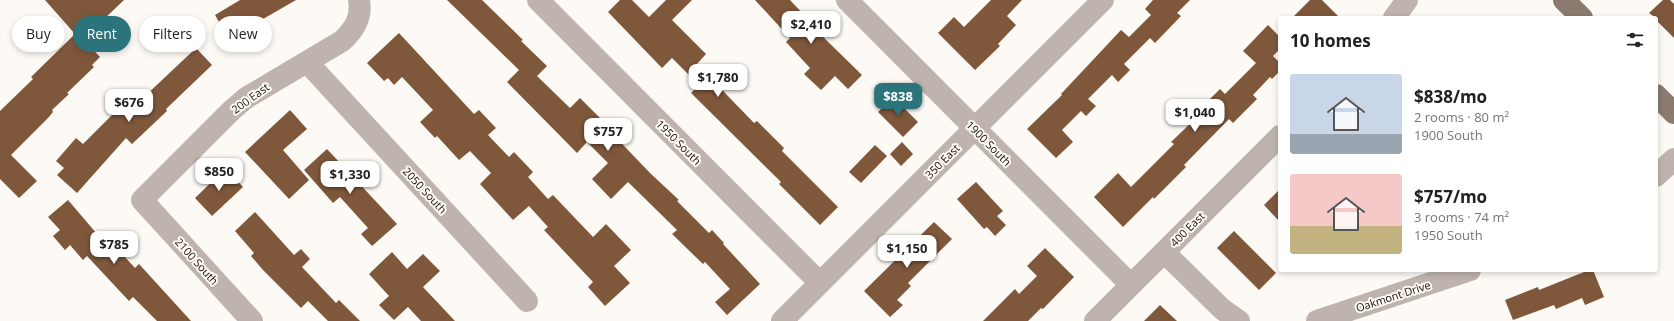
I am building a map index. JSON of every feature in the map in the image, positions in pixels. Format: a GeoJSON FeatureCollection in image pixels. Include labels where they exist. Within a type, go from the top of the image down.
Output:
{"type":"FeatureCollection","features":[{"type":"Feature","properties":{"kind":"main road"},"geometry":{"type":"LineString","coordinates":[[1564,0],[1580,16]]}},
{"type":"Feature","properties":{"kind":"main road"},"geometry":{"type":"LineString","coordinates":[[1658,97],[1674,113]]}},
{"type":"Feature","properties":{"kind":"street","name":"1950 South"},"geometry":{"type":"LineString","coordinates":[[538,0],[820,283]]}},
{"type":"Feature","properties":{"kind":"street","name":"1900 South"},"geometry":{"type":"LineString","coordinates":[[847,0],[1131,285]]}},
{"type":"Feature","properties":{"kind":"street","name":"350 East"},"geometry":{"type":"LineString","coordinates":[[782,321],[1103,0]]}},
{"type":"Feature","properties":{"kind":"street"},"geometry":{"type":"LineString","coordinates":[[1395,16],[1407,0]]}},
{"type":"Feature","properties":{"kind":"street","name":"200 East"},"geometry":{"type":"LineString","coordinates":[[142,200],[239,104],[254,92],[307,62],[350,34],[356,26],[360,16],[360,3]]}},
{"type":"Feature","properties":{"kind":"street","name":"2050 South"},"geometry":{"type":"LineString","coordinates":[[307,62],[527,301]]}},
{"type":"Feature","properties":{"kind":"street","name":"400 East"},"geometry":{"type":"LineString","coordinates":[[1094,321],[1278,138]]}},
{"type":"Feature","properties":{"kind":"street"},"geometry":{"type":"LineString","coordinates":[[1658,174],[1674,159]]}},
{"type":"Feature","properties":{"kind":"street","name":"2100 South"},"geometry":{"type":"LineString","coordinates":[[142,200],[252,321]]}},
{"type":"Feature","properties":{"kind":"street"},"geometry":{"type":"LineString","coordinates":[[1164,252],[1222,309],[1239,321]]}},
{"type":"Feature","properties":{"kind":"street","name":"Oakmont Drive"},"geometry":{"type":"LineString","coordinates":[[1317,321],[1464,272]]}},
{"type":"Feature","properties":{"kind":"building"},"geometry":{"type":"Polygon","coordinates":[[[45,0],[124,0],[107,16],[73,16],[73,32],[65,23],[65,16],[59,16],[45,0]]]}},
{"type":"Feature","properties":{"kind":"building"},"geometry":{"type":"Polygon","coordinates":[[[240,0],[296,0],[268,16],[215,15],[240,0]]]}},
{"type":"Feature","properties":{"kind":"building"},"geometry":{"type":"Polygon","coordinates":[[[447,0],[482,0],[547,66],[537,76],[570,108],[580,98],[606,124],[604,125],[650,173],[679,200],[677,201],[709,233],[712,230],[760,284],[727,315],[715,302],[730,289],[705,262],[703,264],[672,234],[677,230],[628,182],[611,199],[592,179],[608,163],[587,142],[577,153],[507,82],[519,70],[447,0]]]}},
{"type":"Feature","properties":{"kind":"building"},"geometry":{"type":"Polygon","coordinates":[[[620,0],[632,0],[649,17],[666,0],[692,0],[672,20],[706,54],[697,64],[754,123],[757,121],[784,148],[782,151],[838,207],[820,225],[779,184],[781,182],[691,93],[699,85],[672,58],[662,68],[608,12],[620,0]]]}},
{"type":"Feature","properties":{"kind":"building"},"geometry":{"type":"Polygon","coordinates":[[[755,0],[790,0],[819,31],[818,32],[862,75],[848,89],[835,76],[821,90],[804,74],[810,68],[786,42],[790,38],[755,0]]]}},
{"type":"Feature","properties":{"kind":"building"},"geometry":{"type":"Polygon","coordinates":[[[991,0],[1022,0],[1007,16],[1016,25],[998,44],[1000,46],[975,70],[938,33],[954,17],[964,27],[991,0]]]}},
{"type":"Feature","properties":{"kind":"building"},"geometry":{"type":"Polygon","coordinates":[[[1153,0],[1190,0],[1177,13],[1181,16],[1155,43],[1150,38],[1124,64],[1130,70],[1118,82],[1112,75],[1088,99],[1096,106],[1086,116],[1081,111],[1062,130],[1073,142],[1056,158],[1027,129],[1062,95],[1061,94],[1121,30],[1129,37],[1151,15],[1145,9],[1153,0]]]}},
{"type":"Feature","properties":{"kind":"building"},"geometry":{"type":"Polygon","coordinates":[[[1310,0],[1322,0],[1338,16],[1294,16],[1310,0]]]}},
{"type":"Feature","properties":{"kind":"building"},"geometry":{"type":"Polygon","coordinates":[[[1663,0],[1670,0],[1674,4],[1674,38],[1658,22],[1658,16],[1653,16],[1649,13],[1663,0]]]}},
{"type":"Feature","properties":{"kind":"building"},"geometry":{"type":"Polygon","coordinates":[[[1268,25],[1278,35],[1278,51],[1273,56],[1278,61],[1278,73],[1272,79],[1270,77],[1253,95],[1257,99],[1233,123],[1229,119],[1184,165],[1186,167],[1123,227],[1094,197],[1118,173],[1131,187],[1174,144],[1171,142],[1193,121],[1187,115],[1196,106],[1200,109],[1220,89],[1225,94],[1256,63],[1243,51],[1268,25]]]}},
{"type":"Feature","properties":{"kind":"building"},"geometry":{"type":"Polygon","coordinates":[[[399,33],[474,114],[479,110],[496,128],[488,135],[509,157],[514,152],[533,172],[528,177],[548,199],[553,195],[593,237],[606,224],[631,250],[614,266],[630,283],[605,306],[588,287],[593,282],[544,230],[548,227],[529,206],[513,220],[480,184],[491,173],[470,151],[459,160],[437,136],[435,138],[420,122],[433,110],[402,77],[394,85],[388,78],[384,81],[367,63],[399,33]]]}},
{"type":"Feature","properties":{"kind":"building"},"geometry":{"type":"Polygon","coordinates":[[[73,36],[73,52],[95,52],[100,57],[92,65],[94,67],[52,110],[53,112],[48,118],[11,155],[37,181],[19,198],[0,179],[0,111],[33,79],[31,77],[57,52],[65,52],[65,44],[73,36]]]}},
{"type":"Feature","properties":{"kind":"building"},"geometry":{"type":"Polygon","coordinates":[[[192,52],[200,52],[212,65],[132,144],[126,138],[77,193],[57,175],[64,168],[56,161],[76,138],[83,144],[120,107],[126,114],[192,52]]]}},
{"type":"Feature","properties":{"kind":"building"},"geometry":{"type":"Polygon","coordinates":[[[893,97],[918,122],[903,137],[878,112],[893,97]]]}},
{"type":"Feature","properties":{"kind":"building"},"geometry":{"type":"Polygon","coordinates":[[[290,110],[307,129],[283,150],[309,180],[289,199],[245,152],[290,110]]]}},
{"type":"Feature","properties":{"kind":"building"},"geometry":{"type":"Polygon","coordinates":[[[902,142],[913,154],[901,166],[890,154],[902,142]]]}},
{"type":"Feature","properties":{"kind":"building"},"geometry":{"type":"Polygon","coordinates":[[[875,145],[887,156],[861,183],[849,172],[875,145]]]}},
{"type":"Feature","properties":{"kind":"building"},"geometry":{"type":"Polygon","coordinates":[[[327,149],[397,224],[372,246],[361,234],[368,228],[340,197],[333,203],[304,170],[327,149]]]}},
{"type":"Feature","properties":{"kind":"building"},"geometry":{"type":"Polygon","coordinates":[[[226,168],[243,187],[212,216],[195,198],[226,168]]]}},
{"type":"Feature","properties":{"kind":"building"},"geometry":{"type":"Polygon","coordinates":[[[976,182],[1003,211],[997,216],[1006,225],[995,236],[987,227],[984,229],[957,199],[976,182]]]}},
{"type":"Feature","properties":{"kind":"building"},"geometry":{"type":"Polygon","coordinates":[[[1278,191],[1278,220],[1264,205],[1278,191]]]}},
{"type":"Feature","properties":{"kind":"building"},"geometry":{"type":"Polygon","coordinates":[[[68,200],[109,248],[113,244],[135,268],[139,264],[191,321],[157,321],[133,297],[129,301],[87,256],[83,260],[70,245],[65,250],[53,236],[60,230],[48,217],[68,200]]]}},
{"type":"Feature","properties":{"kind":"building"},"geometry":{"type":"Polygon","coordinates":[[[255,212],[294,255],[301,249],[310,259],[302,267],[336,303],[339,300],[360,321],[328,321],[308,301],[301,308],[263,270],[251,256],[254,253],[235,231],[255,212]]]}},
{"type":"Feature","properties":{"kind":"building"},"geometry":{"type":"Polygon","coordinates":[[[934,222],[952,239],[908,283],[911,286],[897,300],[903,305],[890,317],[864,291],[934,222]]]}},
{"type":"Feature","properties":{"kind":"building"},"geometry":{"type":"Polygon","coordinates":[[[1234,231],[1276,273],[1259,290],[1217,248],[1234,231]]]}},
{"type":"Feature","properties":{"kind":"building"},"geometry":{"type":"Polygon","coordinates":[[[1045,248],[1074,277],[1043,309],[1041,308],[1028,321],[983,321],[1015,289],[1019,294],[1037,276],[1027,266],[1045,248]]]}},
{"type":"Feature","properties":{"kind":"building"},"geometry":{"type":"Polygon","coordinates":[[[392,252],[407,269],[423,254],[440,271],[423,287],[455,321],[421,321],[408,307],[394,320],[379,305],[389,296],[369,274],[392,252]]]}},
{"type":"Feature","properties":{"kind":"building"},"geometry":{"type":"Polygon","coordinates":[[[1584,272],[1594,272],[1604,297],[1585,305],[1582,298],[1556,309],[1554,305],[1513,320],[1505,300],[1538,287],[1539,290],[1584,272]]]}},
{"type":"Feature","properties":{"kind":"building"},"geometry":{"type":"Polygon","coordinates":[[[1160,305],[1177,321],[1144,321],[1160,305]]]}}]}
